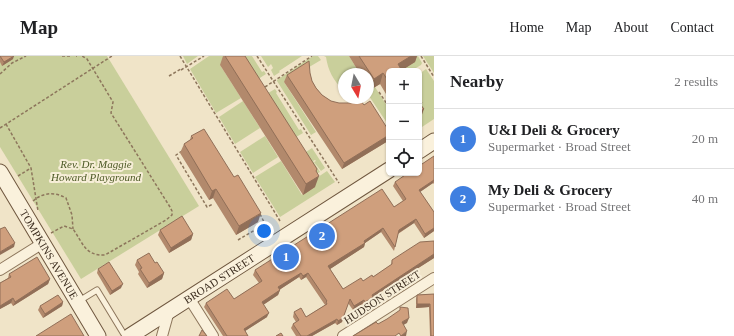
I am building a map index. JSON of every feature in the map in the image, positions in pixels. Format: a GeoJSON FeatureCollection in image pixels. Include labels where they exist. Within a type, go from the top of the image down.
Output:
{"type":"FeatureCollection","features":[{"type":"Feature","properties":{"kind":"street"},"geometry":{"type":"LineString","coordinates":[[422,149],[434,141]]}},
{"type":"Feature","properties":{"kind":"street","name":"TOMPKINS AVENUE"},"geometry":{"type":"LineString","coordinates":[[0,172],[47,238],[78,302],[98,336]]}},
{"type":"Feature","properties":{"kind":"street","name":"BROAD STREET"},"geometry":{"type":"LineString","coordinates":[[130,336],[386,172]]}},
{"type":"Feature","properties":{"kind":"street"},"geometry":{"type":"LineString","coordinates":[[0,270],[47,238]]}},
{"type":"Feature","properties":{"kind":"street","name":"HUDSON STREET"},"geometry":{"type":"LineString","coordinates":[[343,336],[434,278]]}},
{"type":"Feature","properties":{"kind":"street"},"geometry":{"type":"LineString","coordinates":[[188,298],[213,336]]}},
{"type":"Feature","properties":{"kind":"street"},"geometry":{"type":"LineString","coordinates":[[162,336],[169,311]]}},
{"type":"Feature","properties":{"kind":"lane"},"geometry":{"type":"LineString","coordinates":[[78,302],[97,290],[125,336]]}},
{"type":"Feature","properties":{"kind":"path"},"geometry":{"type":"LineString","coordinates":[[0,74],[12,63],[26,56]]}},
{"type":"Feature","properties":{"kind":"path"},"geometry":{"type":"LineString","coordinates":[[62,56],[70,56]]}},
{"type":"Feature","properties":{"kind":"path"},"geometry":{"type":"LineString","coordinates":[[33,201],[42,195],[55,193],[66,198],[72,215],[73,229],[85,247],[92,254],[99,256],[105,255],[166,220],[172,215],[170,207],[111,113],[113,102],[86,57],[82,56]]}},
{"type":"Feature","properties":{"kind":"path"},"geometry":{"type":"LineString","coordinates":[[0,128],[92,67],[112,56]]}},
{"type":"Feature","properties":{"kind":"path"},"geometry":{"type":"LineString","coordinates":[[180,56],[280,222]]}},
{"type":"Feature","properties":{"kind":"path"},"geometry":{"type":"LineString","coordinates":[[169,76],[204,56]]}},
{"type":"Feature","properties":{"kind":"path"},"geometry":{"type":"LineString","coordinates":[[258,56],[339,183]]}},
{"type":"Feature","properties":{"kind":"path"},"geometry":{"type":"LineString","coordinates":[[263,88],[312,56]]}},
{"type":"Feature","properties":{"kind":"path"},"geometry":{"type":"LineString","coordinates":[[420,56],[434,77]]}},
{"type":"Feature","properties":{"kind":"path"},"geometry":{"type":"LineString","coordinates":[[379,92],[387,104]]}},
{"type":"Feature","properties":{"kind":"path"},"geometry":{"type":"LineString","coordinates":[[6,124],[31,168],[39,212]]}},
{"type":"Feature","properties":{"kind":"path"},"geometry":{"type":"LineString","coordinates":[[183,150],[176,154],[207,207],[213,204]]}},
{"type":"Feature","properties":{"kind":"path"},"geometry":{"type":"LineString","coordinates":[[18,176],[31,168]]}},
{"type":"Feature","properties":{"kind":"path"},"geometry":{"type":"LineString","coordinates":[[257,215],[259,214],[268,229]]}},
{"type":"Feature","properties":{"kind":"path"},"geometry":{"type":"LineString","coordinates":[[238,240],[265,224]]}},
{"type":"Feature","properties":{"kind":"path"},"geometry":{"type":"LineString","coordinates":[[47,238],[64,226],[73,229]]}},
{"type":"Feature","properties":{"kind":"green space","name":"Rev. Dr. Maggie Howard Playground"},"geometry":{"type":"Polygon","coordinates":[[[0,56],[107,56],[199,206],[81,279],[0,147],[0,56]]]}},
{"type":"Feature","properties":{"kind":"green space"},"geometry":{"type":"Polygon","coordinates":[[[183,56],[198,56],[187,64],[183,56]]]}},
{"type":"Feature","properties":{"kind":"green space"},"geometry":{"type":"Polygon","coordinates":[[[209,56],[252,56],[262,72],[264,71],[266,74],[252,83],[220,65],[241,98],[216,113],[190,69],[209,56]]]}},
{"type":"Feature","properties":{"kind":"green space"},"geometry":{"type":"Polygon","coordinates":[[[261,56],[302,56],[274,76],[271,70],[273,68],[271,64],[268,67],[261,56]]]}},
{"type":"Feature","properties":{"kind":"green space"},"geometry":{"type":"Polygon","coordinates":[[[313,56],[318,56],[321,60],[284,82],[316,132],[311,135],[277,80],[313,56]]]}},
{"type":"Feature","properties":{"kind":"green space"},"geometry":{"type":"Polygon","coordinates":[[[324,56],[349,56],[356,68],[338,68],[338,84],[328,66],[326,57],[324,56]]]}},
{"type":"Feature","properties":{"kind":"green space"},"geometry":{"type":"Polygon","coordinates":[[[411,56],[418,56],[422,63],[416,68],[406,67],[411,56]]]}},
{"type":"Feature","properties":{"kind":"green space"},"geometry":{"type":"Polygon","coordinates":[[[423,56],[434,56],[434,73],[423,56]]]}},
{"type":"Feature","properties":{"kind":"green space"},"geometry":{"type":"Polygon","coordinates":[[[426,69],[434,81],[434,119],[422,127],[422,104],[422,72],[426,69]]]}},
{"type":"Feature","properties":{"kind":"green space"},"geometry":{"type":"Polygon","coordinates":[[[375,87],[386,104],[386,122],[374,104],[375,87]]]}},
{"type":"Feature","properties":{"kind":"green space"},"geometry":{"type":"Polygon","coordinates":[[[275,89],[299,130],[301,129],[303,133],[291,140],[263,96],[275,89]]]}},
{"type":"Feature","properties":{"kind":"green space"},"geometry":{"type":"Polygon","coordinates":[[[243,101],[260,128],[235,144],[219,117],[243,101]]]}},
{"type":"Feature","properties":{"kind":"green space"},"geometry":{"type":"Polygon","coordinates":[[[265,136],[278,157],[253,173],[240,152],[265,136]]]}},
{"type":"Feature","properties":{"kind":"green space"},"geometry":{"type":"Polygon","coordinates":[[[312,148],[325,168],[321,171],[314,162],[316,161],[313,161],[320,172],[316,174],[303,154],[312,148]]]}},
{"type":"Feature","properties":{"kind":"green space"},"geometry":{"type":"Polygon","coordinates":[[[281,161],[302,195],[312,181],[327,171],[335,182],[280,217],[255,177],[281,161]]]}},
{"type":"Feature","properties":{"kind":"building"},"geometry":{"type":"Polygon","coordinates":[[[0,56],[14,56],[4,62],[0,56]]]}},
{"type":"Feature","properties":{"kind":"building"},"geometry":{"type":"Polygon","coordinates":[[[225,56],[245,56],[317,169],[316,171],[319,176],[306,184],[225,56]]]}},
{"type":"Feature","properties":{"kind":"building"},"geometry":{"type":"Polygon","coordinates":[[[359,56],[411,56],[398,64],[400,68],[386,68],[386,78],[383,73],[374,79],[374,68],[367,68],[359,56]]]}},
{"type":"Feature","properties":{"kind":"building"},"geometry":{"type":"Polygon","coordinates":[[[309,61],[312,81],[322,95],[338,104],[372,104],[386,126],[386,137],[344,163],[287,75],[309,61]]]}},
{"type":"Feature","properties":{"kind":"building"},"geometry":{"type":"Polygon","coordinates":[[[204,129],[234,177],[238,175],[261,213],[239,226],[216,189],[212,191],[184,144],[193,138],[191,136],[204,129]]]}},
{"type":"Feature","properties":{"kind":"building"},"geometry":{"type":"Polygon","coordinates":[[[434,156],[434,180],[419,190],[434,212],[434,228],[425,234],[416,219],[399,230],[395,247],[383,228],[364,241],[365,243],[328,266],[343,289],[361,278],[363,281],[372,275],[373,277],[392,264],[392,260],[420,242],[434,241],[434,254],[372,295],[373,297],[365,302],[364,300],[354,306],[350,299],[343,318],[338,321],[337,319],[307,336],[301,336],[293,324],[299,320],[294,312],[301,308],[306,317],[327,304],[327,301],[308,273],[303,276],[301,273],[278,287],[280,290],[262,302],[269,313],[244,329],[248,336],[227,336],[206,303],[227,289],[234,299],[262,281],[255,270],[382,189],[394,207],[406,199],[395,182],[404,176],[422,176],[422,164],[434,156]]]}},
{"type":"Feature","properties":{"kind":"building"},"geometry":{"type":"Polygon","coordinates":[[[182,216],[193,234],[171,248],[160,230],[182,216]]]}},
{"type":"Feature","properties":{"kind":"building"},"geometry":{"type":"Polygon","coordinates":[[[5,227],[15,243],[0,252],[0,229],[5,227]]]}},
{"type":"Feature","properties":{"kind":"building"},"geometry":{"type":"Polygon","coordinates":[[[149,253],[164,273],[149,283],[140,269],[142,268],[137,260],[149,253]]]}},
{"type":"Feature","properties":{"kind":"building"},"geometry":{"type":"Polygon","coordinates":[[[37,257],[50,279],[15,302],[13,298],[0,306],[0,283],[11,277],[9,274],[37,257]]]}},
{"type":"Feature","properties":{"kind":"building"},"geometry":{"type":"Polygon","coordinates":[[[109,262],[123,284],[112,291],[98,269],[109,262]]]}},
{"type":"Feature","properties":{"kind":"building"},"geometry":{"type":"Polygon","coordinates":[[[434,294],[434,336],[431,336],[430,304],[417,304],[417,295],[434,294]]]}},
{"type":"Feature","properties":{"kind":"building"},"geometry":{"type":"Polygon","coordinates":[[[58,295],[63,302],[45,314],[40,306],[58,295]]]}},
{"type":"Feature","properties":{"kind":"building"},"geometry":{"type":"Polygon","coordinates":[[[400,307],[408,308],[409,318],[402,322],[407,331],[401,336],[399,333],[395,336],[353,336],[376,322],[378,324],[387,319],[400,310],[400,307]]]}},
{"type":"Feature","properties":{"kind":"building"},"geometry":{"type":"Polygon","coordinates":[[[71,314],[84,336],[36,336],[71,314]]]}},
{"type":"Feature","properties":{"kind":"building"},"geometry":{"type":"Polygon","coordinates":[[[202,330],[207,336],[199,336],[202,330]]]}},
{"type":"Feature","properties":{"kind":"building"},"geometry":{"type":"Polygon","coordinates":[[[281,333],[283,336],[276,336],[281,333]]]}},
{"type":"Feature","properties":{"kind":"place","name":"My Deli & Grocery"},"geometry":{"type":"Point","coordinates":[322,236]}},
{"type":"Feature","properties":{"kind":"place","name":"U&I Deli & Grocery"},"geometry":{"type":"Point","coordinates":[286,257]}}]}
